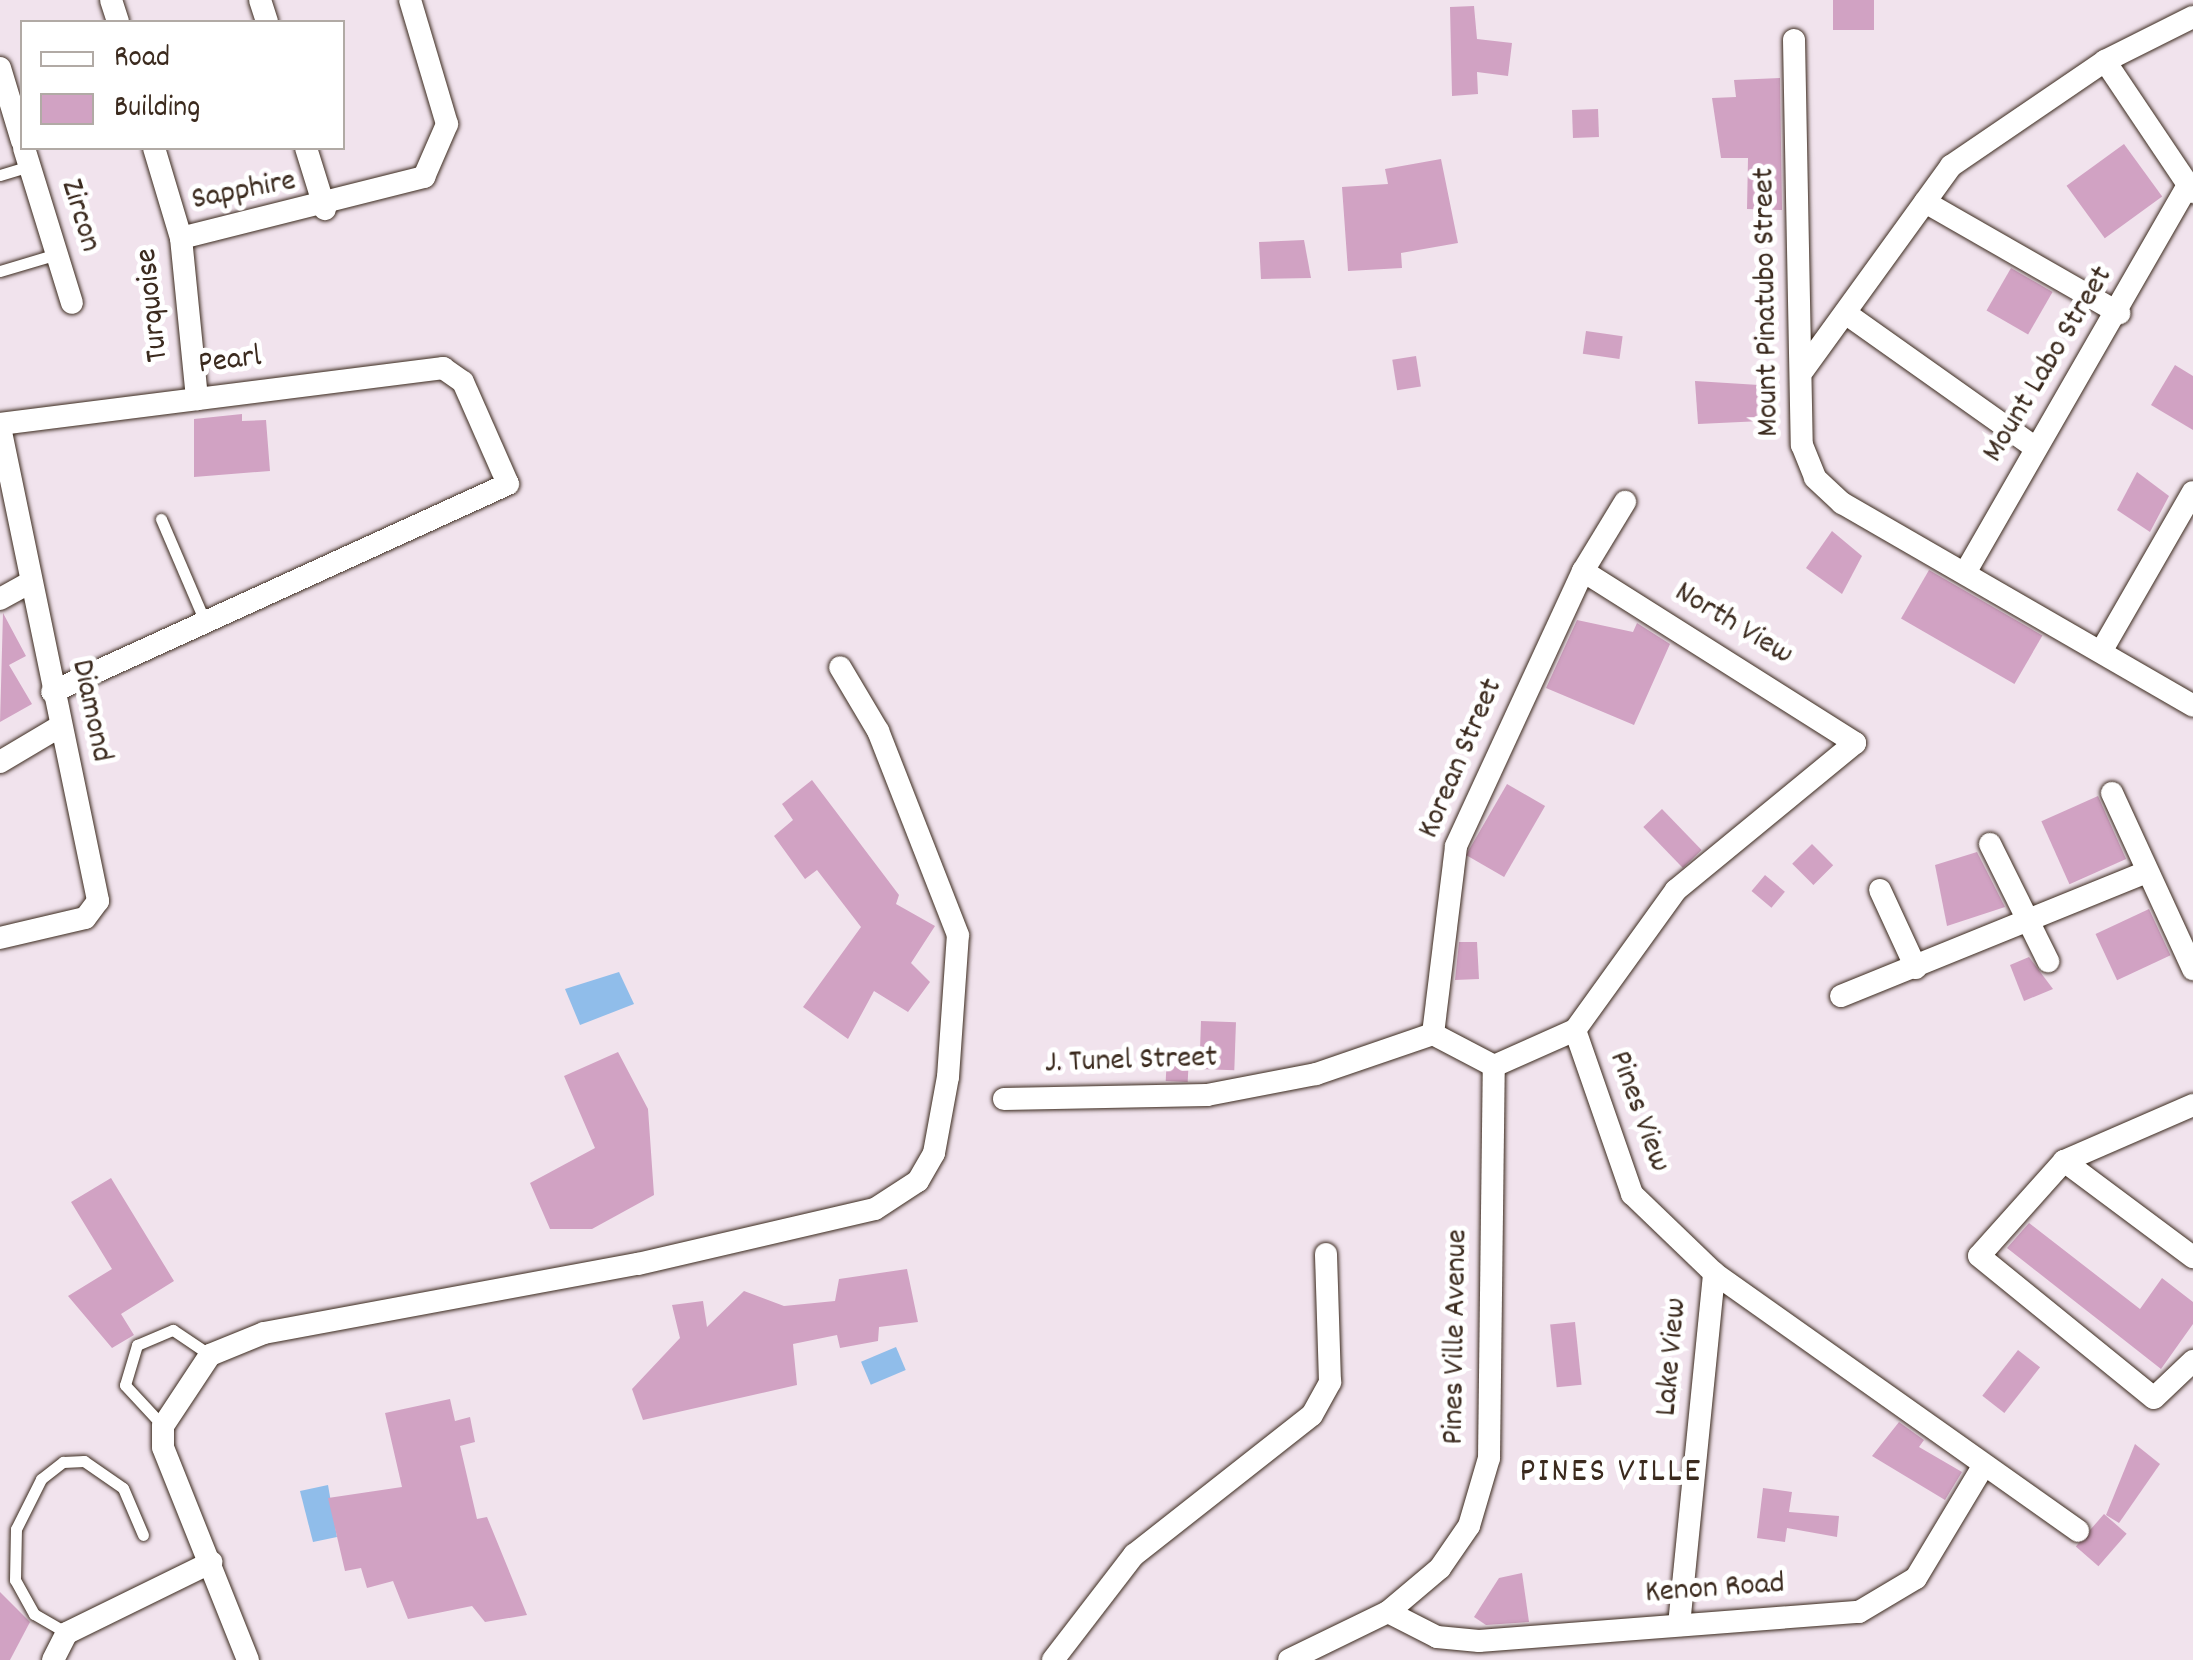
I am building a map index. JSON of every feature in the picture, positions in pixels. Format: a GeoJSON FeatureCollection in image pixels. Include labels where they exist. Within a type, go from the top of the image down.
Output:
{"type":"FeatureCollection","features":[{"type":"Feature","properties":{"kind":"street","name":"Sapphire"},"geometry":{"type":"LineString","coordinates":[[180,238],[408,188],[445,143],[448,124],[410,0]]}},
{"type":"Feature","properties":{"kind":"street"},"geometry":{"type":"LineString","coordinates":[[1804,369],[1848,315],[1925,202],[1996,130],[2106,61],[2193,17]]}},
{"type":"Feature","properties":{"kind":"street","name":"Mount Pinatubo Street"},"geometry":{"type":"LineString","coordinates":[[1794,40],[1804,369],[1802,446],[1815,478],[1965,573],[2193,706]]}},
{"type":"Feature","properties":{"kind":"street"},"geometry":{"type":"LineString","coordinates":[[2106,61],[2190,190]]}},
{"type":"Feature","properties":{"kind":"street","name":"Zircon"},"geometry":{"type":"LineString","coordinates":[[0,68],[20,132]]}},
{"type":"Feature","properties":{"kind":"street","name":"Turquoise"},"geometry":{"type":"LineString","coordinates":[[155,150],[180,238],[197,399]]}},
{"type":"Feature","properties":{"kind":"street"},"geometry":{"type":"LineString","coordinates":[[307,150],[325,209]]}},
{"type":"Feature","properties":{"kind":"street","name":"Zircon"},"geometry":{"type":"LineString","coordinates":[[26,151],[72,303]]}},
{"type":"Feature","properties":{"kind":"street","name":"Mount Labo Street"},"geometry":{"type":"LineString","coordinates":[[1965,573],[2190,190]]}},
{"type":"Feature","properties":{"kind":"street"},"geometry":{"type":"LineString","coordinates":[[1925,202],[2119,313]]}},
{"type":"Feature","properties":{"kind":"street"},"geometry":{"type":"LineString","coordinates":[[1848,315],[2036,448]]}},
{"type":"Feature","properties":{"kind":"street","name":"Pearl"},"geometry":{"type":"LineString","coordinates":[[0,425],[443,368],[463,382],[505,492],[206,624]]}},
{"type":"Feature","properties":{"kind":"street","name":"Diamond"},"geometry":{"type":"LineString","coordinates":[[0,425],[98,901],[84,918],[0,938]]}},
{"type":"Feature","properties":{"kind":"street"},"geometry":{"type":"LineString","coordinates":[[2102,650],[2184,527],[2193,492]]}},
{"type":"Feature","properties":{"kind":"street","name":"Korean Street"},"geometry":{"type":"LineString","coordinates":[[1432,1034],[1456,846],[1583,571],[1625,502]]}},
{"type":"Feature","properties":{"kind":"street","name":"North View"},"geometry":{"type":"LineString","coordinates":[[1583,571],[1849,734]]}},
{"type":"Feature","properties":{"kind":"street"},"geometry":{"type":"LineString","coordinates":[[0,598],[31,582]]}},
{"type":"Feature","properties":{"kind":"street"},"geometry":{"type":"LineString","coordinates":[[52,692],[206,624]]}},
{"type":"Feature","properties":{"kind":"street"},"geometry":{"type":"LineString","coordinates":[[248,1660],[212,1562],[170,1472],[162,1426],[210,1355],[264,1334],[638,1264],[875,1209],[918,1181],[934,1153],[950,1061],[958,935],[878,731],[840,667]]}},
{"type":"Feature","properties":{"kind":"street"},"geometry":{"type":"LineString","coordinates":[[0,762],[60,727]]}},
{"type":"Feature","properties":{"kind":"street","name":"Pines View"},"geometry":{"type":"LineString","coordinates":[[1849,734],[1851,752],[1676,890],[1575,1030],[1632,1194],[1714,1273],[1870,1378],[1981,1470],[2078,1531]]}},
{"type":"Feature","properties":{"kind":"street"},"geometry":{"type":"LineString","coordinates":[[2112,792],[2193,969]]}},
{"type":"Feature","properties":{"kind":"street"},"geometry":{"type":"LineString","coordinates":[[1990,844],[2048,961]]}},
{"type":"Feature","properties":{"kind":"street"},"geometry":{"type":"LineString","coordinates":[[1841,996],[2146,872]]}},
{"type":"Feature","properties":{"kind":"street"},"geometry":{"type":"LineString","coordinates":[[1880,890],[1916,968]]}},
{"type":"Feature","properties":{"kind":"street"},"geometry":{"type":"LineString","coordinates":[[1432,1034],[1494,1066],[1575,1030]]}},
{"type":"Feature","properties":{"kind":"street","name":"J. Tunel Street"},"geometry":{"type":"LineString","coordinates":[[1004,1099],[1207,1095],[1316,1074],[1432,1034]]}},
{"type":"Feature","properties":{"kind":"street","name":"Pines Ville Avenue"},"geometry":{"type":"LineString","coordinates":[[1289,1660],[1388,1612],[1440,1568],[1469,1526],[1489,1458],[1494,1066]]}},
{"type":"Feature","properties":{"kind":"street"},"geometry":{"type":"LineString","coordinates":[[2193,1105],[2064,1162],[1981,1244],[1984,1265],[2154,1398],[2193,1361]]}},
{"type":"Feature","properties":{"kind":"street"},"geometry":{"type":"LineString","coordinates":[[2064,1162],[2193,1257]]}},
{"type":"Feature","properties":{"kind":"street"},"geometry":{"type":"LineString","coordinates":[[1054,1660],[1134,1555],[1312,1415],[1330,1382],[1326,1254]]}},
{"type":"Feature","properties":{"kind":"street","name":"Lake View"},"geometry":{"type":"LineString","coordinates":[[1679,1625],[1714,1273]]}},
{"type":"Feature","properties":{"kind":"street","name":"Kenon Road"},"geometry":{"type":"LineString","coordinates":[[1388,1612],[1437,1637],[1479,1641],[1860,1612],[1900,1594],[1981,1470]]}},
{"type":"Feature","properties":{"kind":"street"},"geometry":{"type":"LineString","coordinates":[[53,1660],[67,1633],[212,1562]]}},
{"type":"Feature","properties":{"kind":"lane"},"geometry":{"type":"LineString","coordinates":[[0,175],[26,151]]}},
{"type":"Feature","properties":{"kind":"lane"},"geometry":{"type":"LineString","coordinates":[[0,271],[57,254]]}},
{"type":"Feature","properties":{"kind":"lane"},"geometry":{"type":"LineString","coordinates":[[161,518],[206,624]]}},
{"type":"Feature","properties":{"kind":"lane"},"geometry":{"type":"LineString","coordinates":[[162,1426],[125,1386],[138,1345],[173,1330],[210,1355]]}},
{"type":"Feature","properties":{"kind":"lane"},"geometry":{"type":"LineString","coordinates":[[67,1633],[34,1614],[15,1580],[16,1528],[41,1479],[63,1462],[84,1460],[123,1488],[142,1535]]}},
{"type":"Feature","properties":{"kind":"water"},"geometry":{"type":"Polygon","coordinates":[[[619,972],[634,1004],[580,1025],[565,989],[619,972]]]}},
{"type":"Feature","properties":{"kind":"water"},"geometry":{"type":"Polygon","coordinates":[[[896,1347],[906,1370],[871,1385],[861,1362],[896,1347]]]}},
{"type":"Feature","properties":{"kind":"water"},"geometry":{"type":"Polygon","coordinates":[[[328,1485],[337,1537],[313,1542],[300,1491],[328,1485]]]}},
{"type":"Feature","properties":{"kind":"building"},"geometry":{"type":"Polygon","coordinates":[[[1833,0],[1874,0],[1874,30],[1833,30],[1833,0]]]}},
{"type":"Feature","properties":{"kind":"building"},"geometry":{"type":"Polygon","coordinates":[[[1474,6],[1477,39],[1512,43],[1508,76],[1477,72],[1478,94],[1452,96],[1450,7],[1474,6]]]}},
{"type":"Feature","properties":{"kind":"building"},"geometry":{"type":"Polygon","coordinates":[[[1780,78],[1782,210],[1747,209],[1748,158],[1721,158],[1712,98],[1736,97],[1734,80],[1780,78]]]}},
{"type":"Feature","properties":{"kind":"building"},"geometry":{"type":"Polygon","coordinates":[[[1598,109],[1599,137],[1573,138],[1572,110],[1598,109]]]}},
{"type":"Feature","properties":{"kind":"building"},"geometry":{"type":"Polygon","coordinates":[[[2124,144],[2162,197],[2105,238],[2067,186],[2124,144]]]}},
{"type":"Feature","properties":{"kind":"building"},"geometry":{"type":"Polygon","coordinates":[[[1441,159],[1458,243],[1401,253],[1402,268],[1348,271],[1342,187],[1388,184],[1385,169],[1441,159]]]}},
{"type":"Feature","properties":{"kind":"building"},"geometry":{"type":"Polygon","coordinates":[[[1304,240],[1311,278],[1261,279],[1259,242],[1304,240]]]}},
{"type":"Feature","properties":{"kind":"building"},"geometry":{"type":"Polygon","coordinates":[[[2011,268],[2053,292],[2028,334],[1986,310],[2011,268]]]}},
{"type":"Feature","properties":{"kind":"building"},"geometry":{"type":"Polygon","coordinates":[[[1586,331],[1623,336],[1619,359],[1583,354],[1586,331]]]}},
{"type":"Feature","properties":{"kind":"building"},"geometry":{"type":"Polygon","coordinates":[[[1416,356],[1421,387],[1397,390],[1392,360],[1416,356]]]}},
{"type":"Feature","properties":{"kind":"building"},"geometry":{"type":"Polygon","coordinates":[[[2175,365],[2193,376],[2193,430],[2151,405],[2175,365]]]}},
{"type":"Feature","properties":{"kind":"building"},"geometry":{"type":"Polygon","coordinates":[[[1695,381],[1759,385],[1762,421],[1698,424],[1695,381]]]}},
{"type":"Feature","properties":{"kind":"building"},"geometry":{"type":"Polygon","coordinates":[[[242,414],[242,421],[266,420],[270,471],[194,477],[194,419],[242,414]]]}},
{"type":"Feature","properties":{"kind":"building"},"geometry":{"type":"Polygon","coordinates":[[[2137,472],[2169,496],[2150,532],[2117,510],[2137,472]]]}},
{"type":"Feature","properties":{"kind":"building"},"geometry":{"type":"Polygon","coordinates":[[[1832,531],[1862,556],[1842,594],[1806,568],[1832,531]]]}},
{"type":"Feature","properties":{"kind":"building"},"geometry":{"type":"Polygon","coordinates":[[[1929,570],[2042,636],[2014,684],[1901,618],[1929,570]]]}},
{"type":"Feature","properties":{"kind":"building"},"geometry":{"type":"Polygon","coordinates":[[[3,613],[26,656],[9,665],[32,704],[0,722],[3,613]]]}},
{"type":"Feature","properties":{"kind":"building"},"geometry":{"type":"Polygon","coordinates":[[[1577,620],[1633,632],[1637,623],[1670,644],[1634,725],[1546,688],[1577,620]]]}},
{"type":"Feature","properties":{"kind":"building"},"geometry":{"type":"Polygon","coordinates":[[[812,780],[899,895],[896,904],[935,926],[911,963],[930,982],[908,1012],[874,991],[848,1039],[803,1007],[861,927],[817,870],[805,879],[774,836],[793,820],[782,804],[812,780]]]}},
{"type":"Feature","properties":{"kind":"building"},"geometry":{"type":"Polygon","coordinates":[[[1507,784],[1545,806],[1504,877],[1466,855],[1507,784]]]}},
{"type":"Feature","properties":{"kind":"building"},"geometry":{"type":"Polygon","coordinates":[[[2098,796],[2126,859],[2069,884],[2041,821],[2098,796]]]}},
{"type":"Feature","properties":{"kind":"building"},"geometry":{"type":"Polygon","coordinates":[[[1662,809],[1702,850],[1683,868],[1643,827],[1662,809]]]}},
{"type":"Feature","properties":{"kind":"building"},"geometry":{"type":"Polygon","coordinates":[[[1812,844],[1833,865],[1813,885],[1792,864],[1812,844]]]}},
{"type":"Feature","properties":{"kind":"building"},"geometry":{"type":"Polygon","coordinates":[[[1977,852],[2005,907],[1947,926],[1935,865],[1977,852]]]}},
{"type":"Feature","properties":{"kind":"building"},"geometry":{"type":"Polygon","coordinates":[[[1765,875],[1785,892],[1771,908],[1752,891],[1765,875]]]}},
{"type":"Feature","properties":{"kind":"building"},"geometry":{"type":"Polygon","coordinates":[[[2149,909],[2171,955],[2117,980],[2096,934],[2149,909]]]}},
{"type":"Feature","properties":{"kind":"building"},"geometry":{"type":"Polygon","coordinates":[[[1459,942],[1477,942],[1479,979],[1455,980],[1459,942]]]}},
{"type":"Feature","properties":{"kind":"building"},"geometry":{"type":"Polygon","coordinates":[[[2029,957],[2053,989],[2024,1001],[2010,965],[2029,957]]]}},
{"type":"Feature","properties":{"kind":"building"},"geometry":{"type":"Polygon","coordinates":[[[1201,1021],[1236,1022],[1234,1070],[1199,1069],[1201,1021]]]}},
{"type":"Feature","properties":{"kind":"building"},"geometry":{"type":"Polygon","coordinates":[[[618,1052],[648,1109],[654,1195],[592,1229],[550,1229],[530,1183],[595,1148],[564,1076],[618,1052]]]}},
{"type":"Feature","properties":{"kind":"building"},"geometry":{"type":"Polygon","coordinates":[[[1167,1056],[1189,1057],[1188,1082],[1166,1081],[1167,1056]]]}},
{"type":"Feature","properties":{"kind":"building"},"geometry":{"type":"Polygon","coordinates":[[[111,1178],[174,1281],[121,1314],[134,1335],[112,1348],[68,1296],[112,1269],[71,1202],[111,1178]]]}},
{"type":"Feature","properties":{"kind":"building"},"geometry":{"type":"Polygon","coordinates":[[[2029,1223],[2140,1309],[2162,1278],[2193,1302],[2193,1324],[2161,1369],[2007,1248],[2029,1223]]]}},
{"type":"Feature","properties":{"kind":"building"},"geometry":{"type":"Polygon","coordinates":[[[907,1269],[918,1322],[879,1327],[878,1341],[840,1348],[837,1335],[793,1344],[797,1385],[643,1420],[632,1389],[680,1338],[672,1305],[703,1301],[707,1327],[744,1291],[784,1306],[835,1301],[839,1279],[907,1269]]]}},
{"type":"Feature","properties":{"kind":"building"},"geometry":{"type":"Polygon","coordinates":[[[1575,1322],[1582,1385],[1557,1387],[1550,1325],[1575,1322]]]}},
{"type":"Feature","properties":{"kind":"building"},"geometry":{"type":"Polygon","coordinates":[[[2018,1350],[2040,1367],[2004,1413],[1982,1396],[2018,1350]]]}},
{"type":"Feature","properties":{"kind":"building"},"geometry":{"type":"Polygon","coordinates":[[[450,1399],[455,1421],[470,1417],[475,1442],[460,1446],[477,1519],[487,1517],[527,1615],[485,1622],[472,1606],[408,1619],[393,1581],[367,1588],[361,1568],[345,1571],[328,1498],[402,1487],[385,1413],[450,1399]]]}},
{"type":"Feature","properties":{"kind":"building"},"geometry":{"type":"Polygon","coordinates":[[[1899,1422],[1924,1440],[1919,1447],[1962,1472],[1945,1500],[1872,1456],[1899,1422]]]}},
{"type":"Feature","properties":{"kind":"building"},"geometry":{"type":"Polygon","coordinates":[[[2135,1444],[2160,1464],[2119,1523],[2106,1515],[2135,1444]]]}},
{"type":"Feature","properties":{"kind":"building"},"geometry":{"type":"Polygon","coordinates":[[[1763,1488],[1792,1492],[1789,1512],[1839,1516],[1837,1537],[1787,1528],[1785,1542],[1757,1538],[1763,1488]]]}},
{"type":"Feature","properties":{"kind":"building"},"geometry":{"type":"Polygon","coordinates":[[[2104,1514],[2127,1534],[2098,1566],[2076,1546],[2104,1514]]]}},
{"type":"Feature","properties":{"kind":"building"},"geometry":{"type":"Polygon","coordinates":[[[1522,1573],[1529,1622],[1486,1625],[1474,1617],[1499,1578],[1522,1573]]]}},
{"type":"Feature","properties":{"kind":"building"},"geometry":{"type":"Polygon","coordinates":[[[0,1592],[30,1622],[10,1660],[0,1660],[0,1592]]]}},
{"type":"Feature","properties":{"kind":"district","name":"PINES VILLE"},"geometry":{"type":"Point","coordinates":[1611,1473]}}]}
